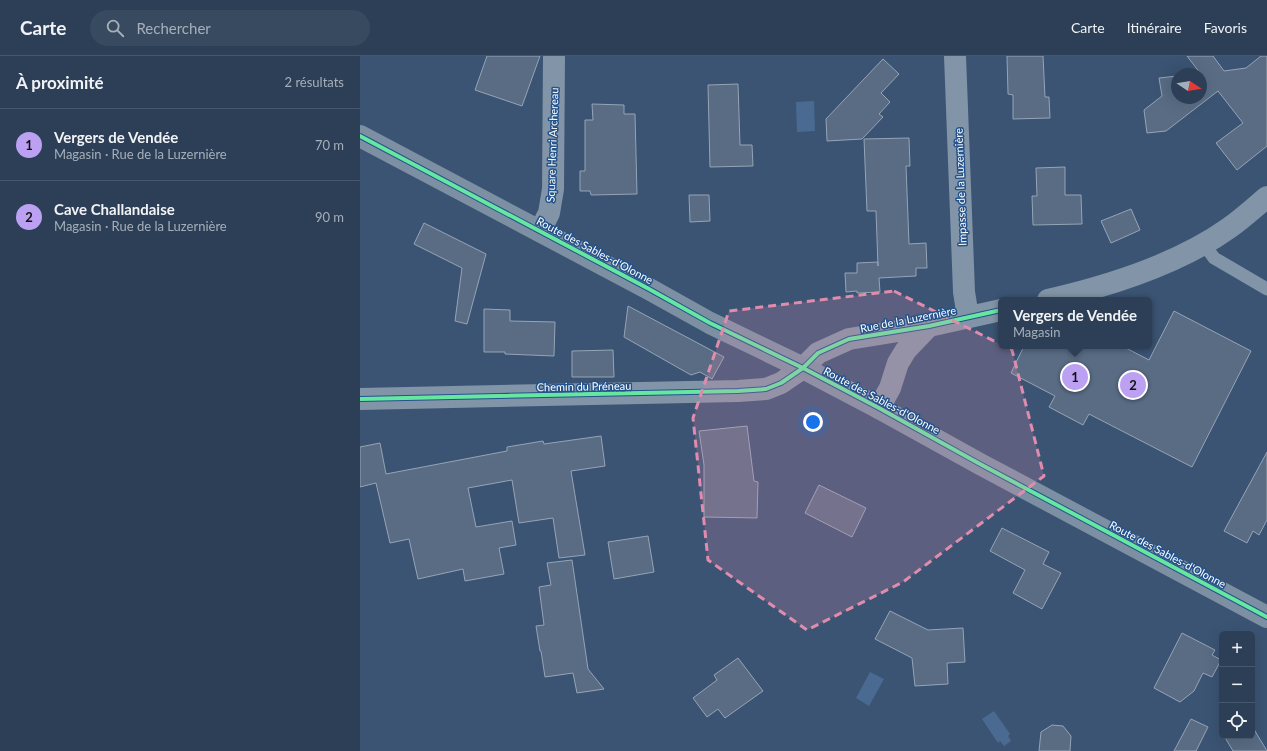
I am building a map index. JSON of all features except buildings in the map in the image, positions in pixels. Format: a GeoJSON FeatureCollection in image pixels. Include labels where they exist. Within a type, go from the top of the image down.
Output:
{"type":"FeatureCollection","features":[{"type":"Feature","properties":{"kind":"main road","name":"Route des Sables-d'Olonne"},"geometry":{"type":"LineString","coordinates":[[360,136],[710,323],[803,368],[879,408],[980,464],[1267,617]]}},
{"type":"Feature","properties":{"kind":"street","name":"Square Henri Archereau"},"geometry":{"type":"LineString","coordinates":[[540,231],[549,213],[553,188],[554,56]]}},
{"type":"Feature","properties":{"kind":"street","name":"Impasse de la Luzernière"},"geometry":{"type":"LineString","coordinates":[[955,56],[964,292],[968,317]]}},
{"type":"Feature","properties":{"kind":"street"},"geometry":{"type":"LineString","coordinates":[[1059,297],[1136,275],[1204,244],[1230,228],[1267,197]]}},
{"type":"Feature","properties":{"kind":"street","name":"Rue de la Luzernière"},"geometry":{"type":"LineString","coordinates":[[803,368],[818,353],[849,339],[929,326],[998,311]]}},
{"type":"Feature","properties":{"kind":"street","name":"Rue de la Luzernière"},"geometry":{"type":"LineString","coordinates":[[879,408],[890,388],[898,363],[906,350],[929,326]]}},
{"type":"Feature","properties":{"kind":"street","name":"Chemin du Préneau"},"geometry":{"type":"LineString","coordinates":[[360,399],[738,391],[773,387],[803,368]]}},
{"type":"Feature","properties":{"kind":"lane"},"geometry":{"type":"LineString","coordinates":[[1204,244],[1214,258],[1267,289]]}},
{"type":"Feature","properties":{"kind":"highlighted area"},"geometry":{"type":"Polygon","coordinates":[[[894,291],[1012,350],[1044,476],[903,582],[807,630],[708,560],[693,418],[729,311],[894,291]]]}},
{"type":"Feature","properties":{"kind":"water"},"geometry":{"type":"Polygon","coordinates":[[[814,101],[815,131],[797,132],[796,102],[814,101]]]}},
{"type":"Feature","properties":{"kind":"water"},"geometry":{"type":"Polygon","coordinates":[[[870,672],[884,679],[869,706],[856,698],[870,672]]]}},
{"type":"Feature","properties":{"kind":"water"},"geometry":{"type":"Polygon","coordinates":[[[994,711],[1010,734],[1008,736],[1011,741],[1004,746],[1000,741],[998,743],[982,719],[994,711]]]}},
{"type":"Feature","properties":{"kind":"cycle path"},"geometry":{"type":"LineString","coordinates":[[360,136],[649,289],[710,323],[803,368],[879,408],[980,464],[1267,617]]}},
{"type":"Feature","properties":{"kind":"cycle path"},"geometry":{"type":"LineString","coordinates":[[360,399],[738,391],[766,389],[781,383],[803,368],[818,353],[849,339],[929,326],[998,311]]}},
{"type":"Feature","properties":{"kind":"place","name":"Vergers de Vendée"},"geometry":{"type":"Point","coordinates":[1075,377]}},
{"type":"Feature","properties":{"kind":"place","name":"Cave Challandaise"},"geometry":{"type":"Point","coordinates":[1133,385]}}]}
